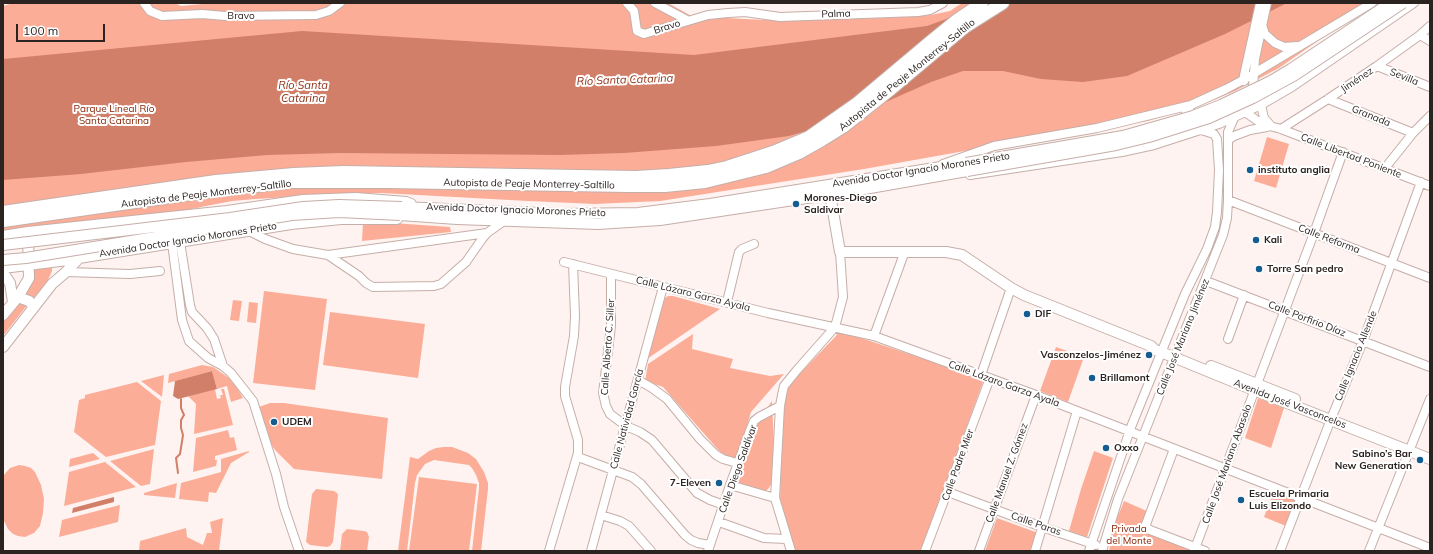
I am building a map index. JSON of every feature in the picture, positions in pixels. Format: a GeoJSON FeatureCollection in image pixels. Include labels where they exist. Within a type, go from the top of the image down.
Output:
{"type":"FeatureCollection","features":[{"type":"Feature","properties":{"kind":"highway","name":"Autopista de Peaje Monterrey-Saltillo"},"geometry":{"type":"LineString","coordinates":[[3,212],[216,181],[294,174],[366,172],[636,177],[708,171],[727,167],[773,152],[809,137],[856,104],[957,20],[982,3]]}},
{"type":"Feature","properties":{"kind":"highway","name":"Autopista de Peaje Monterrey-Saltillo"},"geometry":{"type":"LineString","coordinates":[[3,220],[205,192],[290,182],[628,186],[665,186],[705,182],[766,167],[799,153],[822,140],[843,127],[891,90],[965,27],[1003,3]]}},
{"type":"Feature","properties":{"kind":"main road","name":"Avenida Doctor Ignacio Morones Prieto"},"geometry":{"type":"LineString","coordinates":[[4,271],[30,265],[247,230],[317,221],[390,219],[420,212],[504,221],[598,224],[660,220],[922,179],[966,167],[1123,136],[1193,116],[1227,103],[1271,81],[1390,3]]}},
{"type":"Feature","properties":{"kind":"main road","name":"Avenida Doctor Ignacio Morones Prieto"},"geometry":{"type":"LineString","coordinates":[[3,244],[222,219],[303,207],[339,205],[420,212],[562,214],[638,213],[710,204],[839,182],[928,170],[966,167],[1116,145],[1161,134],[1209,118],[1253,98],[1295,75],[1403,3]]}},
{"type":"Feature","properties":{"kind":"main road"},"geometry":{"type":"LineString","coordinates":[[830,194],[840,252]]}},
{"type":"Feature","properties":{"kind":"main road","name":"Avenida Doctor Ignacio Morones Prieto"},"geometry":{"type":"LineString","coordinates":[[3,236],[28,232],[227,211],[303,200],[356,198],[406,202],[420,212]]}},
{"type":"Feature","properties":{"kind":"main road","name":"Avenida Doctor Ignacio Morones Prieto"},"geometry":{"type":"LineString","coordinates":[[4,271],[26,258],[292,215],[340,212],[401,211]]}},
{"type":"Feature","properties":{"kind":"main road"},"geometry":{"type":"LineString","coordinates":[[85,226],[85,241],[91,256]]}},
{"type":"Feature","properties":{"kind":"main road"},"geometry":{"type":"LineString","coordinates":[[53,230],[58,241],[60,261],[57,279]]}},
{"type":"Feature","properties":{"kind":"main road"},"geometry":{"type":"LineString","coordinates":[[3,315],[16,300],[29,278],[30,265],[28,232]]}},
{"type":"Feature","properties":{"kind":"main road"},"geometry":{"type":"LineString","coordinates":[[3,240],[9,246],[11,252],[10,260],[4,271],[16,300]]}},
{"type":"Feature","properties":{"kind":"main road","name":"Avenida José Vasconcelos"},"geometry":{"type":"LineString","coordinates":[[840,252],[950,252],[962,256],[1024,295],[1151,346],[1154,350],[1162,350],[1176,355],[1411,448],[1430,453]]}},
{"type":"Feature","properties":{"kind":"main road"},"geometry":{"type":"LineString","coordinates":[[3,347],[57,279],[79,258]]}},
{"type":"Feature","properties":{"kind":"main road"},"geometry":{"type":"LineString","coordinates":[[16,300],[29,301],[34,307]]}},
{"type":"Feature","properties":{"kind":"main road","name":"Avenida José Vasconcelos"},"geometry":{"type":"LineString","coordinates":[[1411,448],[1430,459]]}},
{"type":"Feature","properties":{"kind":"street","name":"Bravo"},"geometry":{"type":"LineString","coordinates":[[144,3],[150,10],[162,16],[202,14],[232,16],[316,15],[328,11],[340,3]]}},
{"type":"Feature","properties":{"kind":"street","name":"Bravo"},"geometry":{"type":"LineString","coordinates":[[627,3],[634,11],[637,31],[640,33],[648,33],[708,15],[728,13]]}},
{"type":"Feature","properties":{"kind":"street"},"geometry":{"type":"LineString","coordinates":[[655,3],[688,20]]}},
{"type":"Feature","properties":{"kind":"street","name":"Palma"},"geometry":{"type":"LineString","coordinates":[[728,13],[745,12],[780,16],[913,12],[930,10],[943,3]]}},
{"type":"Feature","properties":{"kind":"street"},"geometry":{"type":"LineString","coordinates":[[1260,3],[1260,24],[1253,87],[1261,105],[1264,118],[1272,126]]}},
{"type":"Feature","properties":{"kind":"street"},"geometry":{"type":"LineString","coordinates":[[1243,80],[1267,3]]}},
{"type":"Feature","properties":{"kind":"street"},"geometry":{"type":"LineString","coordinates":[[928,170],[994,146],[1097,128],[1150,116],[1210,97],[1254,74],[1372,3]]}},
{"type":"Feature","properties":{"kind":"street","name":"Avenida Doctor Ignacio Morones Prieto"},"geometry":{"type":"LineString","coordinates":[[922,179],[948,179],[1100,156],[1154,145],[1234,118],[1261,105],[1292,87],[1414,3]]}},
{"type":"Feature","properties":{"kind":"street"},"geometry":{"type":"LineString","coordinates":[[1260,24],[1265,34],[1275,43],[1288,47],[1304,44]]}},
{"type":"Feature","properties":{"kind":"street","name":"Jiménez"},"geometry":{"type":"LineString","coordinates":[[1281,129],[1377,66],[1430,26]]}},
{"type":"Feature","properties":{"kind":"street"},"geometry":{"type":"LineString","coordinates":[[1420,35],[1430,41]]}},
{"type":"Feature","properties":{"kind":"street"},"geometry":{"type":"LineString","coordinates":[[1270,64],[1270,70],[1274,80],[1279,84],[1292,87]]}},
{"type":"Feature","properties":{"kind":"street","name":"Sevilla"},"geometry":{"type":"LineString","coordinates":[[1377,66],[1430,87]]}},
{"type":"Feature","properties":{"kind":"street"},"geometry":{"type":"LineString","coordinates":[[1243,80],[1253,87]]}},
{"type":"Feature","properties":{"kind":"street","name":"Granada"},"geometry":{"type":"LineString","coordinates":[[1328,99],[1413,133]]}},
{"type":"Feature","properties":{"kind":"street","name":"Calle José Mariano Jiménez"},"geometry":{"type":"LineString","coordinates":[[1090,547],[1130,432],[1162,350],[1185,294],[1207,249],[1215,227],[1219,170],[1217,139],[1214,134],[1191,127],[1186,122],[1186,113],[1191,104]]}},
{"type":"Feature","properties":{"kind":"street","name":"Calle Libertad Poniente"},"geometry":{"type":"LineString","coordinates":[[1245,112],[1258,122],[1343,152],[1430,186]]}},
{"type":"Feature","properties":{"kind":"street"},"geometry":{"type":"LineString","coordinates":[[1150,116],[1160,117],[1165,124],[1165,133],[1154,145]]}},
{"type":"Feature","properties":{"kind":"street"},"geometry":{"type":"LineString","coordinates":[[1385,168],[1413,133],[1430,116]]}},
{"type":"Feature","properties":{"kind":"street","name":"Calle José Mariano Jiménez"},"geometry":{"type":"LineString","coordinates":[[1103,549],[1114,512],[1223,235],[1227,218],[1228,200],[1228,140],[1230,125],[1234,118]]}},
{"type":"Feature","properties":{"kind":"street"},"geometry":{"type":"LineString","coordinates":[[1228,140],[1235,135],[1259,127],[1272,126]]}},
{"type":"Feature","properties":{"kind":"street","name":"Calle José Mariano Abasolo"},"geometry":{"type":"LineString","coordinates":[[1195,549],[1343,152]]}},
{"type":"Feature","properties":{"kind":"street","name":"Calle Ignacio Allende"},"geometry":{"type":"LineString","coordinates":[[1280,551],[1363,341],[1420,182]]}},
{"type":"Feature","properties":{"kind":"street","name":"Calle Reforma"},"geometry":{"type":"LineString","coordinates":[[1228,200],[1430,278]]}},
{"type":"Feature","properties":{"kind":"street"},"geometry":{"type":"LineString","coordinates":[[328,255],[373,287],[436,286],[441,284],[466,262],[487,233],[504,221]]}},
{"type":"Feature","properties":{"kind":"street"},"geometry":{"type":"LineString","coordinates":[[247,230],[265,239],[293,248],[328,255],[487,233]]}},
{"type":"Feature","properties":{"kind":"street"},"geometry":{"type":"LineString","coordinates":[[176,242],[182,320],[189,340],[208,358],[223,366],[239,382],[253,401],[276,474],[284,507],[299,551]]}},
{"type":"Feature","properties":{"kind":"street"},"geometry":{"type":"LineString","coordinates":[[176,242],[192,312],[207,328],[214,339],[223,366]]}},
{"type":"Feature","properties":{"kind":"street"},"geometry":{"type":"LineString","coordinates":[[727,302],[739,252],[742,249],[754,244]]}},
{"type":"Feature","properties":{"kind":"street"},"geometry":{"type":"LineString","coordinates":[[874,336],[905,251]]}},
{"type":"Feature","properties":{"kind":"street"},"geometry":{"type":"LineString","coordinates":[[791,551],[786,539],[775,498],[780,406],[784,386],[835,327],[843,297],[840,252]]}},
{"type":"Feature","properties":{"kind":"street","name":"Calle Lázaro Garza Ayala"},"geometry":{"type":"LineString","coordinates":[[564,262],[663,287],[874,336],[1036,395],[1430,548]]}},
{"type":"Feature","properties":{"kind":"street"},"geometry":{"type":"LineString","coordinates":[[549,551],[578,457],[578,440],[565,396],[566,380],[574,336],[575,316],[573,264]]}},
{"type":"Feature","properties":{"kind":"street"},"geometry":{"type":"LineString","coordinates":[[66,272],[130,274],[160,271]]}},
{"type":"Feature","properties":{"kind":"street","name":"Calle Alberto C. Siller"},"geometry":{"type":"LineString","coordinates":[[611,274],[611,326],[602,393],[606,406],[610,414],[626,426],[640,432],[652,440],[697,493],[703,497],[724,505]]}},
{"type":"Feature","properties":{"kind":"street","name":"Calle Porfirio Díaz"},"geometry":{"type":"LineString","coordinates":[[1206,281],[1430,367]]}},
{"type":"Feature","properties":{"kind":"street","name":"Calle Natividad García"},"geometry":{"type":"LineString","coordinates":[[591,551],[663,287]]}},
{"type":"Feature","properties":{"kind":"street"},"geometry":{"type":"LineString","coordinates":[[981,375],[1011,288]]}},
{"type":"Feature","properties":{"kind":"street"},"geometry":{"type":"LineString","coordinates":[[1228,339],[1244,295]]}},
{"type":"Feature","properties":{"kind":"street","name":"Calle Padre Mier"},"geometry":{"type":"LineString","coordinates":[[925,551],[990,378]]}},
{"type":"Feature","properties":{"kind":"street"},"geometry":{"type":"LineString","coordinates":[[638,380],[667,399],[700,439],[716,455],[723,459],[737,463]]}},
{"type":"Feature","properties":{"kind":"street","name":"Calle Manuel Z. Gómez"},"geometry":{"type":"LineString","coordinates":[[978,551],[1036,395]]}},
{"type":"Feature","properties":{"kind":"street"},"geometry":{"type":"LineString","coordinates":[[1369,551],[1430,399]]}},
{"type":"Feature","properties":{"kind":"street","name":"Calle Diego Saldívar"},"geometry":{"type":"LineString","coordinates":[[709,548],[719,522],[737,463],[754,421],[780,406]]}},
{"type":"Feature","properties":{"kind":"street"},"geometry":{"type":"LineString","coordinates":[[1035,551],[1077,411]]}},
{"type":"Feature","properties":{"kind":"street"},"geometry":{"type":"LineString","coordinates":[[1174,449],[1145,525],[1146,529],[1195,549],[1205,551]]}},
{"type":"Feature","properties":{"kind":"street"},"geometry":{"type":"LineString","coordinates":[[578,457],[638,480],[685,535],[691,540],[709,548]]}},
{"type":"Feature","properties":{"kind":"street"},"geometry":{"type":"LineString","coordinates":[[730,485],[775,498]]}},
{"type":"Feature","properties":{"kind":"street","name":"Calle Paras"},"geometry":{"type":"LineString","coordinates":[[948,492],[1042,527],[1090,547],[1103,549]]}},
{"type":"Feature","properties":{"kind":"street"},"geometry":{"type":"LineString","coordinates":[[601,516],[620,521],[629,526],[651,551]]}},
{"type":"Feature","properties":{"kind":"street"},"geometry":{"type":"LineString","coordinates":[[719,522],[764,538],[786,539]]}},
{"type":"Feature","properties":{"kind":"green space","name":"Parque Lineal Río Santa Catarina"},"geometry":{"type":"Polygon","coordinates":[[[13,3],[175,3],[181,6],[213,3],[668,3],[695,18],[765,20],[887,18],[931,15],[950,11],[962,3],[1372,3],[1279,68],[1235,91],[1209,102],[1148,121],[864,169],[660,201],[595,204],[382,193],[255,199],[232,201],[206,206],[3,250],[3,6],[13,3]]]}},
{"type":"Feature","properties":{"kind":"green space"},"geometry":{"type":"Polygon","coordinates":[[[1267,137],[1289,144],[1276,188],[1254,181],[1267,137]]]}},
{"type":"Feature","properties":{"kind":"green space"},"geometry":{"type":"Polygon","coordinates":[[[378,222],[450,227],[451,232],[362,241],[363,223],[378,222]]]}},
{"type":"Feature","properties":{"kind":"green space"},"geometry":{"type":"Polygon","coordinates":[[[52,264],[52,271],[48,280],[32,300],[23,295],[30,283],[35,267],[52,264]]]}},
{"type":"Feature","properties":{"kind":"green space"},"geometry":{"type":"Polygon","coordinates":[[[264,291],[327,299],[315,390],[253,383],[264,291]]]}},
{"type":"Feature","properties":{"kind":"green space"},"geometry":{"type":"Polygon","coordinates":[[[668,296],[673,296],[720,309],[647,359],[665,298],[668,296]]]}},
{"type":"Feature","properties":{"kind":"green space"},"geometry":{"type":"Polygon","coordinates":[[[20,299],[28,304],[3,336],[3,319],[20,299]]]}},
{"type":"Feature","properties":{"kind":"green space"},"geometry":{"type":"Polygon","coordinates":[[[233,300],[242,301],[239,321],[230,320],[233,300]]]}},
{"type":"Feature","properties":{"kind":"green space"},"geometry":{"type":"Polygon","coordinates":[[[249,302],[258,303],[256,323],[247,322],[249,302]]]}},
{"type":"Feature","properties":{"kind":"green space"},"geometry":{"type":"Polygon","coordinates":[[[330,312],[425,324],[418,378],[323,365],[330,312]]]}},
{"type":"Feature","properties":{"kind":"green space"},"geometry":{"type":"Polygon","coordinates":[[[840,331],[984,379],[921,551],[795,551],[780,503],[782,392],[840,331]]]}},
{"type":"Feature","properties":{"kind":"green space"},"geometry":{"type":"Polygon","coordinates":[[[693,334],[692,349],[733,359],[730,368],[770,376],[784,374],[751,412],[738,456],[733,458],[721,453],[663,387],[645,381],[648,364],[693,334]]]}},
{"type":"Feature","properties":{"kind":"green space"},"geometry":{"type":"Polygon","coordinates":[[[1056,347],[1084,357],[1068,402],[1040,391],[1056,347]]]}},
{"type":"Feature","properties":{"kind":"green space"},"geometry":{"type":"Polygon","coordinates":[[[202,365],[213,367],[229,378],[243,398],[231,402],[227,386],[217,389],[212,371],[168,383],[169,374],[202,365]]]}},
{"type":"Feature","properties":{"kind":"green space"},"geometry":{"type":"Polygon","coordinates":[[[164,375],[162,397],[141,381],[164,375]]]}},
{"type":"Feature","properties":{"kind":"green space"},"geometry":{"type":"Polygon","coordinates":[[[137,382],[161,401],[155,445],[106,457],[74,432],[79,400],[85,398],[85,395],[137,382]]]}},
{"type":"Feature","properties":{"kind":"green space"},"geometry":{"type":"Polygon","coordinates":[[[215,389],[217,399],[221,398],[220,395],[223,395],[221,389],[224,389],[233,425],[194,434],[196,404],[188,396],[215,389]]]}},
{"type":"Feature","properties":{"kind":"green space"},"geometry":{"type":"Polygon","coordinates":[[[1258,398],[1284,408],[1271,448],[1245,438],[1258,398]]]}},
{"type":"Feature","properties":{"kind":"green space"},"geometry":{"type":"Polygon","coordinates":[[[772,401],[774,448],[771,485],[764,492],[736,483],[758,422],[772,401]]]}},
{"type":"Feature","properties":{"kind":"green space"},"geometry":{"type":"Polygon","coordinates":[[[270,403],[284,403],[388,418],[382,479],[294,469],[270,443],[259,407],[270,403]]]}},
{"type":"Feature","properties":{"kind":"green space"},"geometry":{"type":"Polygon","coordinates":[[[228,430],[230,438],[234,437],[237,450],[215,456],[215,460],[217,460],[216,466],[193,472],[196,438],[228,430]]]}},
{"type":"Feature","properties":{"kind":"green space"},"geometry":{"type":"Polygon","coordinates":[[[444,447],[452,447],[468,453],[476,459],[484,472],[488,483],[481,551],[472,551],[479,488],[476,475],[469,465],[434,460],[425,464],[417,475],[407,551],[398,551],[410,457],[418,459],[429,451],[444,447]]]}},
{"type":"Feature","properties":{"kind":"green space"},"geometry":{"type":"Polygon","coordinates":[[[154,449],[150,484],[141,486],[110,461],[154,449]]]}},
{"type":"Feature","properties":{"kind":"green space"},"geometry":{"type":"Polygon","coordinates":[[[249,451],[231,463],[216,493],[209,492],[208,502],[179,499],[181,483],[221,472],[221,459],[249,451]]]}},
{"type":"Feature","properties":{"kind":"green space"},"geometry":{"type":"Polygon","coordinates":[[[1094,451],[1113,458],[1087,537],[1069,531],[1094,451]]]}},
{"type":"Feature","properties":{"kind":"green space"},"geometry":{"type":"Polygon","coordinates":[[[93,453],[100,459],[69,467],[70,459],[93,453]]]}},
{"type":"Feature","properties":{"kind":"green space"},"geometry":{"type":"Polygon","coordinates":[[[105,462],[136,487],[64,506],[69,472],[105,462]]]}},
{"type":"Feature","properties":{"kind":"green space"},"geometry":{"type":"Polygon","coordinates":[[[19,465],[31,468],[35,472],[41,485],[44,499],[40,526],[34,533],[25,537],[13,534],[8,529],[3,519],[3,476],[10,468],[19,465]]]}},
{"type":"Feature","properties":{"kind":"green space"},"geometry":{"type":"Polygon","coordinates":[[[419,477],[477,484],[469,551],[409,551],[419,477]]]}},
{"type":"Feature","properties":{"kind":"green space"},"geometry":{"type":"Polygon","coordinates":[[[177,483],[175,498],[144,495],[144,493],[177,483]]]}},
{"type":"Feature","properties":{"kind":"green space"},"geometry":{"type":"Polygon","coordinates":[[[316,489],[334,491],[338,495],[333,542],[327,547],[310,545],[306,542],[312,494],[316,489]]]}},
{"type":"Feature","properties":{"kind":"green space"},"geometry":{"type":"Polygon","coordinates":[[[1274,491],[1296,500],[1286,526],[1264,517],[1274,491]]]}},
{"type":"Feature","properties":{"kind":"green space","name":"Privada del Monte"},"geometry":{"type":"Polygon","coordinates":[[[1124,501],[1149,512],[1143,530],[1144,532],[1192,549],[1192,551],[1109,551],[1115,523],[1124,501]]]}},
{"type":"Feature","properties":{"kind":"green space"},"geometry":{"type":"Polygon","coordinates":[[[120,505],[118,522],[59,537],[62,520],[120,505]]]}},
{"type":"Feature","properties":{"kind":"green space"},"geometry":{"type":"Polygon","coordinates":[[[223,518],[219,551],[139,551],[140,541],[186,528],[187,537],[203,545],[207,533],[212,533],[210,522],[223,518]]]}},
{"type":"Feature","properties":{"kind":"green space"},"geometry":{"type":"Polygon","coordinates":[[[997,518],[1038,533],[1032,551],[985,551],[997,518]]]}},
{"type":"Feature","properties":{"kind":"green space"},"geometry":{"type":"Polygon","coordinates":[[[347,529],[367,532],[369,537],[367,551],[340,551],[342,534],[347,529]]]}},
{"type":"Feature","properties":{"kind":"water","name":"Río Santa Catarina"},"geometry":{"type":"Polygon","coordinates":[[[990,3],[1287,3],[1225,34],[1127,76],[1083,82],[1041,79],[1003,71],[963,71],[931,82],[845,120],[789,136],[716,146],[624,153],[560,155],[340,153],[267,155],[186,162],[81,174],[3,180],[3,59],[302,31],[694,55],[927,26],[990,3]]]}},
{"type":"Feature","properties":{"kind":"water"},"geometry":{"type":"Polygon","coordinates":[[[212,371],[217,389],[178,399],[173,396],[175,381],[212,371]]]}},
{"type":"Feature","properties":{"kind":"water"},"geometry":{"type":"Polygon","coordinates":[[[114,497],[114,502],[72,513],[73,508],[114,497]]]}},
{"type":"Feature","properties":{"kind":"waterway"},"geometry":{"type":"LineString","coordinates":[[178,473],[176,458],[180,454],[183,435],[181,420],[184,415],[181,408],[181,399]]}},
{"type":"Feature","properties":{"kind":"place","name":"instituto anglia"},"geometry":{"type":"Point","coordinates":[1250,170]}},
{"type":"Feature","properties":{"kind":"place","name":"Morones-Diego Saldivar"},"geometry":{"type":"Point","coordinates":[796,204]}},
{"type":"Feature","properties":{"kind":"place","name":"Kali"},"geometry":{"type":"Point","coordinates":[1256,240]}},
{"type":"Feature","properties":{"kind":"place","name":"Torre San pedro"},"geometry":{"type":"Point","coordinates":[1259,269]}},
{"type":"Feature","properties":{"kind":"place","name":"DIF"},"geometry":{"type":"Point","coordinates":[1027,314]}},
{"type":"Feature","properties":{"kind":"place","name":"Vasconzelos-Jiménez"},"geometry":{"type":"Point","coordinates":[1149,355]}},
{"type":"Feature","properties":{"kind":"place","name":"Brillamont"},"geometry":{"type":"Point","coordinates":[1092,378]}},
{"type":"Feature","properties":{"kind":"place","name":"UDEM"},"geometry":{"type":"Point","coordinates":[274,422]}},
{"type":"Feature","properties":{"kind":"place","name":"Oxxo"},"geometry":{"type":"Point","coordinates":[1106,448]}},
{"type":"Feature","properties":{"kind":"place","name":"Sabino’s Bar New Generation"},"geometry":{"type":"Point","coordinates":[1420,460]}},
{"type":"Feature","properties":{"kind":"place","name":"7-Eleven"},"geometry":{"type":"Point","coordinates":[719,483]}},
{"type":"Feature","properties":{"kind":"place","name":"Escuela Primaria Luis Elizondo"},"geometry":{"type":"Point","coordinates":[1241,500]}}]}
